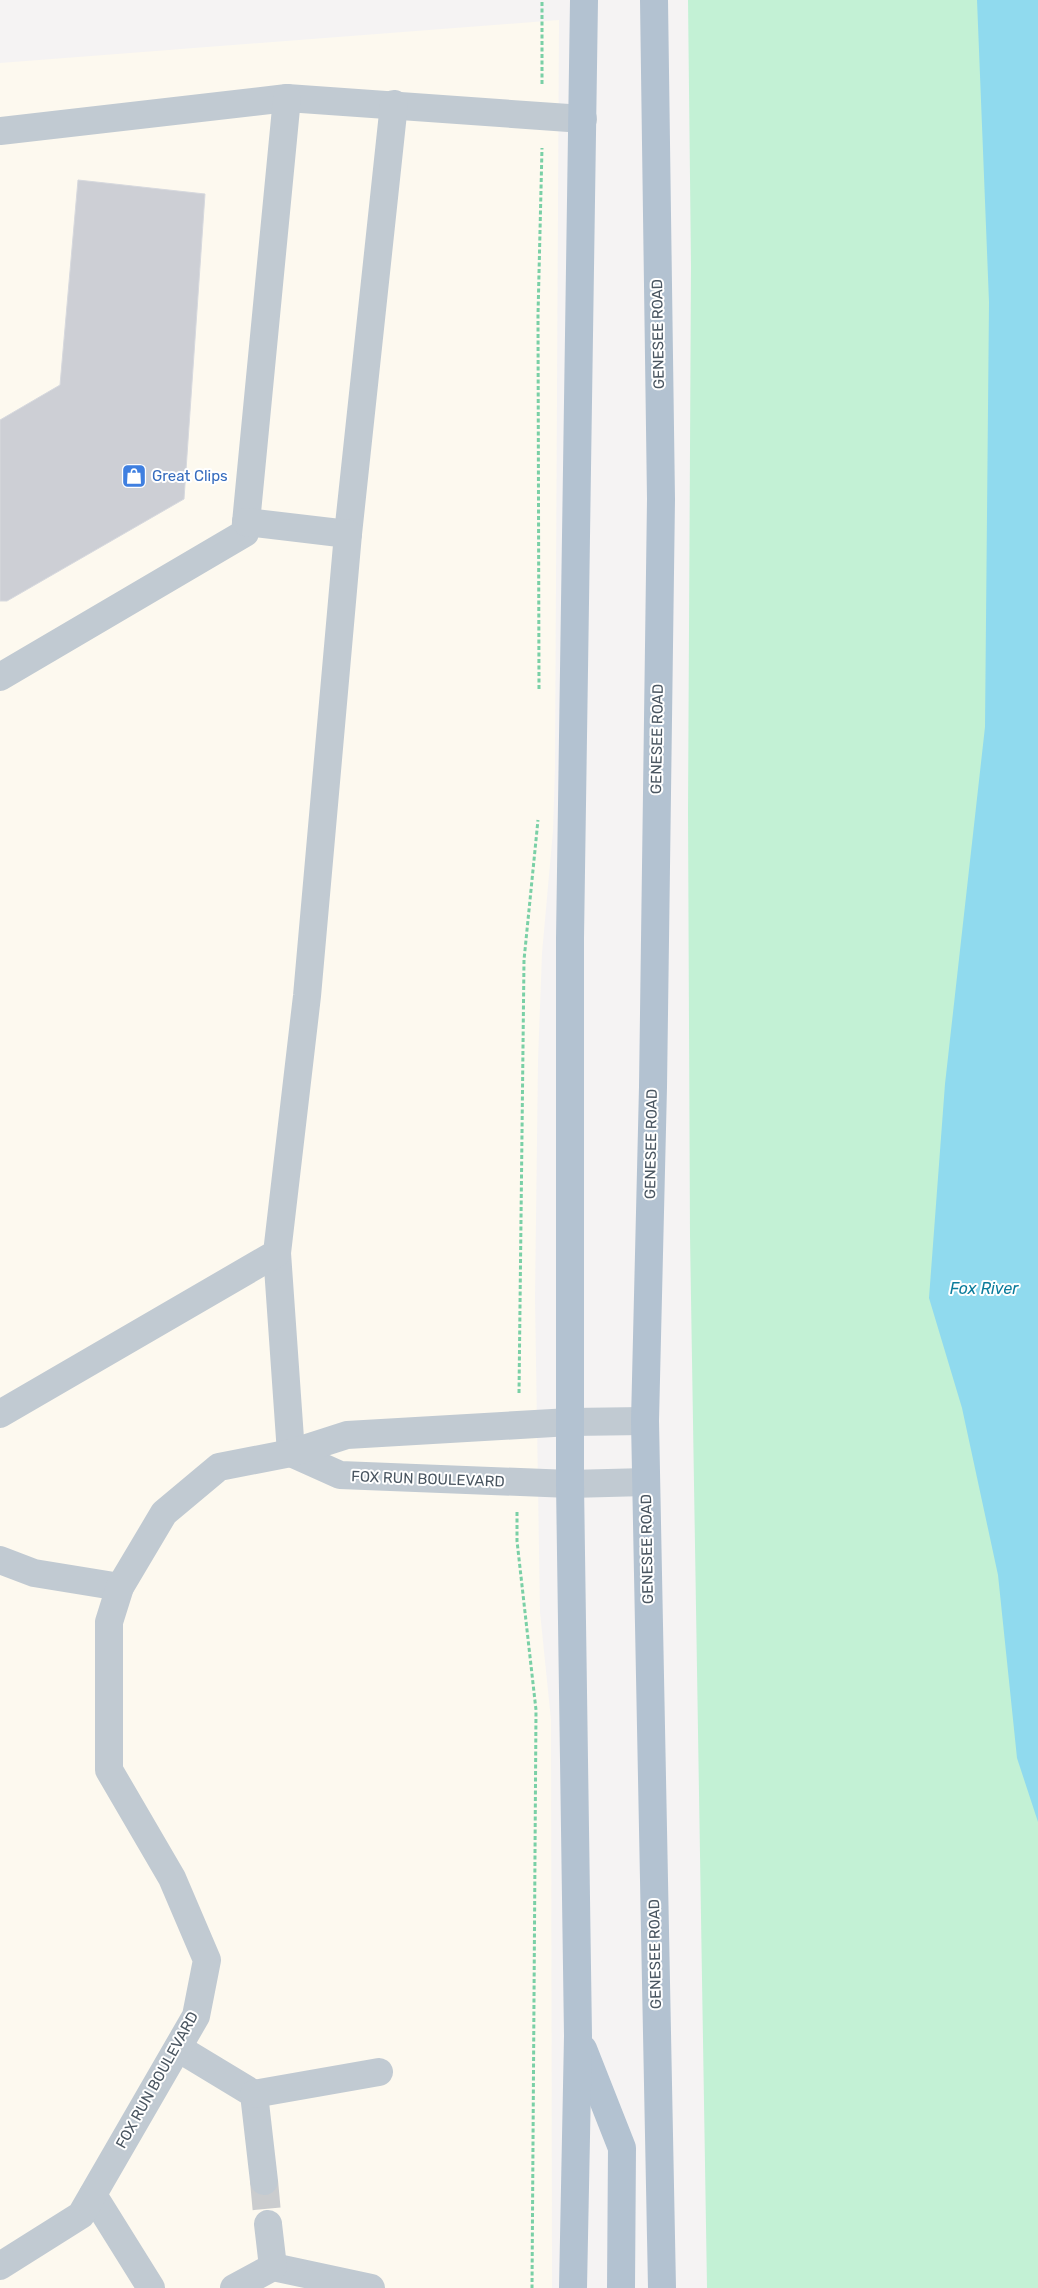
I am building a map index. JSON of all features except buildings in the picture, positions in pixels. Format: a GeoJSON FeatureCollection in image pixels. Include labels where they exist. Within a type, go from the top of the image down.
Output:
{"type":"FeatureCollection","features":[{"type":"Feature","properties":{"kind":"main road"},"geometry":{"type":"LineString","coordinates":[[573,2288],[578,2036],[570,1484],[570,938],[584,0]]}},
{"type":"Feature","properties":{"kind":"main road","name":"GENESEE ROAD"},"geometry":{"type":"LineString","coordinates":[[654,0],[660,499],[653,1087],[645,1421],[662,2288]]}},
{"type":"Feature","properties":{"kind":"main road"},"geometry":{"type":"LineString","coordinates":[[578,2036],[622,2148],[621,2288]]}},
{"type":"Feature","properties":{"kind":"lane"},"geometry":{"type":"LineString","coordinates":[[0,131],[287,98],[394,104],[582,119]]}},
{"type":"Feature","properties":{"kind":"lane"},"geometry":{"type":"LineString","coordinates":[[0,677],[245,532],[287,98]]}},
{"type":"Feature","properties":{"kind":"lane"},"geometry":{"type":"LineString","coordinates":[[291,1453],[276,1253],[307,996],[348,534],[394,104]]}},
{"type":"Feature","properties":{"kind":"lane"},"geometry":{"type":"LineString","coordinates":[[246,522],[348,534]]}},
{"type":"Feature","properties":{"kind":"lane"},"geometry":{"type":"LineString","coordinates":[[0,1414],[276,1253]]}},
{"type":"Feature","properties":{"kind":"lane","name":"FOX RUN BOULEVARD"},"geometry":{"type":"LineString","coordinates":[[0,2266],[81,2215],[196,2016],[207,1960],[172,1878],[109,1770],[109,1622],[120,1586],[164,1513],[218,1468],[291,1453],[347,1435],[570,1422],[645,1421]]}},
{"type":"Feature","properties":{"kind":"lane","name":"FOX RUN BOULEVARD"},"geometry":{"type":"LineString","coordinates":[[291,1453],[340,1475],[570,1484],[646,1482]]}},
{"type":"Feature","properties":{"kind":"lane"},"geometry":{"type":"LineString","coordinates":[[0,1560],[34,1572],[120,1586]]}},
{"type":"Feature","properties":{"kind":"lane"},"geometry":{"type":"LineString","coordinates":[[178,2048],[254,2094],[379,2072]]}},
{"type":"Feature","properties":{"kind":"lane"},"geometry":{"type":"LineString","coordinates":[[254,2094],[264,2181]]}},
{"type":"Feature","properties":{"kind":"lane"},"geometry":{"type":"LineString","coordinates":[[93,2195],[151,2288]]}},
{"type":"Feature","properties":{"kind":"lane"},"geometry":{"type":"LineString","coordinates":[[268,2224],[273,2267]]}},
{"type":"Feature","properties":{"kind":"lane"},"geometry":{"type":"LineString","coordinates":[[234,2288],[273,2267],[371,2288]]}},
{"type":"Feature","properties":{"kind":"path"},"geometry":{"type":"LineString","coordinates":[[542,0],[542,54]]}},
{"type":"Feature","properties":{"kind":"path"},"geometry":{"type":"LineString","coordinates":[[540,698],[538,315],[543,170]]}},
{"type":"Feature","properties":{"kind":"path"},"geometry":{"type":"LineString","coordinates":[[519,1354],[524,960],[538,816]]}},
{"type":"Feature","properties":{"kind":"path"},"geometry":{"type":"LineString","coordinates":[[517,1541],[536,1710],[532,2288]]}},
{"type":"Feature","properties":{"kind":"shaded area"},"geometry":{"type":"Polygon","coordinates":[[[559,20],[555,768],[553,831],[542,953],[538,1061],[535,1299],[540,1612],[551,1720],[552,2288],[0,2288],[0,63],[559,20]]]}},
{"type":"Feature","properties":{"kind":"green space"},"geometry":{"type":"Polygon","coordinates":[[[688,0],[1038,0],[1038,2288],[707,2288],[690,1236],[688,812],[691,266],[688,0]]]}},
{"type":"Feature","properties":{"kind":"water","name":"Fox River"},"geometry":{"type":"Polygon","coordinates":[[[977,0],[1038,0],[1038,1822],[1017,1758],[998,1575],[962,1408],[929,1298],[945,1084],[985,727],[989,302],[977,0]]]}},
{"type":"Feature","properties":{"kind":"tunnel"},"geometry":{"type":"LineString","coordinates":[[264,2181],[268,2224]]}},
{"type":"Feature","properties":{"kind":"place","name":"Great Clips"},"geometry":{"type":"Point","coordinates":[134,476]}}]}
